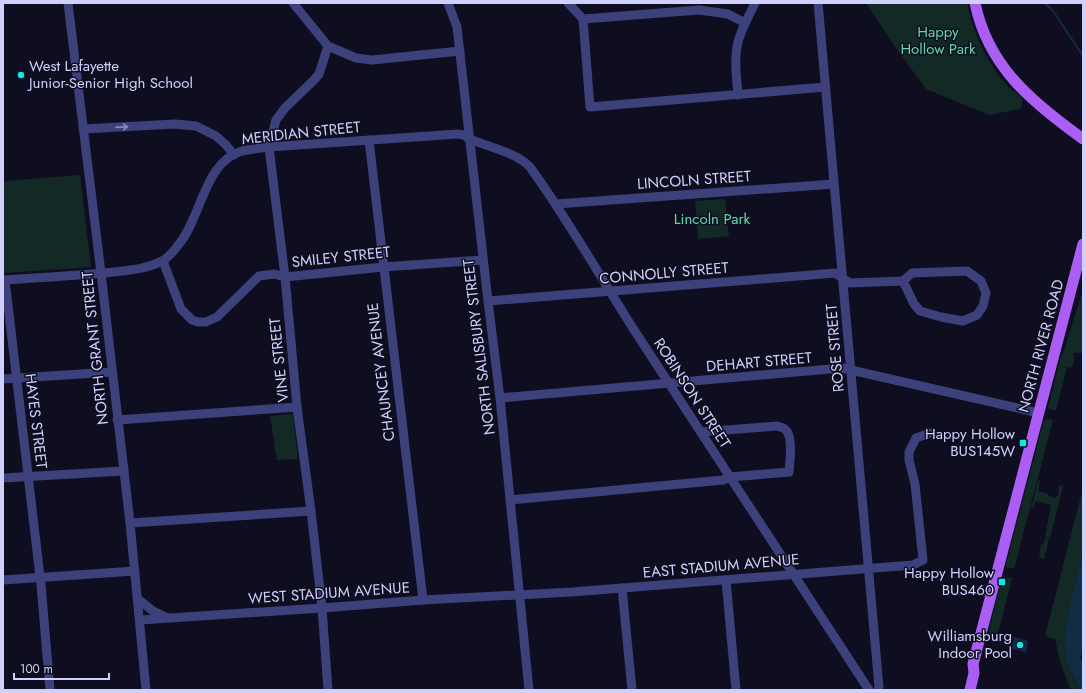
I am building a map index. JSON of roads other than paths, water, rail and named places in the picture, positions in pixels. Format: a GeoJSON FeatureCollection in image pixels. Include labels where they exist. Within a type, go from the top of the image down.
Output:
{"type":"FeatureCollection","features":[{"type":"Feature","properties":{"kind":"main road"},"geometry":{"type":"LineString","coordinates":[[975,3],[986,35],[999,60],[1011,78],[1041,108],[1083,139]]}},
{"type":"Feature","properties":{"kind":"main road","name":"NORTH RIVER ROAD"},"geometry":{"type":"LineString","coordinates":[[970,690],[974,674],[974,664],[1083,244]]}},
{"type":"Feature","properties":{"kind":"main road","name":"NORTH RIVER ROAD"},"geometry":{"type":"LineString","coordinates":[[964,690],[968,672],[974,664]]}},
{"type":"Feature","properties":{"kind":"street","name":"NORTH GRANT STREET"},"geometry":{"type":"LineString","coordinates":[[68,3],[124,471],[146,690]]}},
{"type":"Feature","properties":{"kind":"street"},"geometry":{"type":"LineString","coordinates":[[293,3],[328,46],[356,58],[363,60],[460,51]]}},
{"type":"Feature","properties":{"kind":"street","name":"NORTH SALISBURY STREET"},"geometry":{"type":"LineString","coordinates":[[448,3],[457,27],[460,51],[469,140],[500,398],[529,690]]}},
{"type":"Feature","properties":{"kind":"street"},"geometry":{"type":"LineString","coordinates":[[568,3],[583,19],[590,108],[738,96],[825,87]]}},
{"type":"Feature","properties":{"kind":"street"},"geometry":{"type":"LineString","coordinates":[[738,96],[736,56],[739,37],[755,3]]}},
{"type":"Feature","properties":{"kind":"street","name":"ROSE STREET"},"geometry":{"type":"LineString","coordinates":[[818,3],[879,687],[878,690]]}},
{"type":"Feature","properties":{"kind":"street"},"geometry":{"type":"LineString","coordinates":[[583,19],[699,10],[728,14],[745,23]]}},
{"type":"Feature","properties":{"kind":"street","name":"VINE STREET"},"geometry":{"type":"LineString","coordinates":[[328,46],[319,74],[289,104],[276,120],[270,147],[285,277],[297,407],[322,608],[328,690]]}},
{"type":"Feature","properties":{"kind":"street"},"geometry":{"type":"LineString","coordinates":[[83,129],[174,124],[196,126],[216,136],[234,155]]}},
{"type":"Feature","properties":{"kind":"street","name":"MERIDIAN STREET"},"geometry":{"type":"LineString","coordinates":[[4,280],[101,273],[144,267],[163,261],[185,237],[216,170],[226,160],[242,151],[270,147],[458,134],[464,135],[469,140]]}},
{"type":"Feature","properties":{"kind":"street","name":"CHAUNCEY AVENUE"},"geometry":{"type":"LineString","coordinates":[[369,140],[423,600]]}},
{"type":"Feature","properties":{"kind":"street","name":"ROBINSON STREET"},"geometry":{"type":"LineString","coordinates":[[469,140],[507,154],[526,163],[556,204],[580,246],[869,690]]}},
{"type":"Feature","properties":{"kind":"street","name":"LINCOLN STREET"},"geometry":{"type":"LineString","coordinates":[[556,204],[834,184]]}},
{"type":"Feature","properties":{"kind":"street","name":"SMILEY STREET"},"geometry":{"type":"LineString","coordinates":[[163,261],[181,309],[192,320],[206,322],[217,317],[259,276],[274,274],[285,277],[383,267],[483,260]]}},
{"type":"Feature","properties":{"kind":"street"},"geometry":{"type":"LineString","coordinates":[[967,271],[981,281],[986,293],[983,306],[977,315],[963,321],[942,318],[920,311],[914,304],[903,281],[912,273],[967,271]]}},
{"type":"Feature","properties":{"kind":"street","name":"CONNOLLY STREET"},"geometry":{"type":"LineString","coordinates":[[488,301],[835,273],[850,283],[903,281]]}},
{"type":"Feature","properties":{"kind":"street","name":"HAYES STREET"},"geometry":{"type":"LineString","coordinates":[[4,280],[29,476],[50,687]]}},
{"type":"Feature","properties":{"kind":"street","name":"DEHART STREET"},"geometry":{"type":"LineString","coordinates":[[500,398],[842,368],[1039,413]]}},
{"type":"Feature","properties":{"kind":"street"},"geometry":{"type":"LineString","coordinates":[[3,379],[112,372]]}},
{"type":"Feature","properties":{"kind":"street"},"geometry":{"type":"LineString","coordinates":[[117,420],[297,407]]}},
{"type":"Feature","properties":{"kind":"street"},"geometry":{"type":"LineString","coordinates":[[510,500],[723,480],[730,477],[789,472],[790,441],[787,431],[783,427],[777,426],[701,432]]}},
{"type":"Feature","properties":{"kind":"street","name":"EAST STADIUM AVENUE"},"geometry":{"type":"LineString","coordinates":[[520,596],[913,565],[923,560],[915,484],[909,460],[909,452],[916,438],[930,433]]}},
{"type":"Feature","properties":{"kind":"street"},"geometry":{"type":"LineString","coordinates":[[3,478],[124,471]]}},
{"type":"Feature","properties":{"kind":"street"},"geometry":{"type":"LineString","coordinates":[[130,524],[311,511]]}},
{"type":"Feature","properties":{"kind":"street"},"geometry":{"type":"LineString","coordinates":[[3,580],[135,571]]}},
{"type":"Feature","properties":{"kind":"street"},"geometry":{"type":"LineString","coordinates":[[726,580],[736,690]]}},
{"type":"Feature","properties":{"kind":"street"},"geometry":{"type":"LineString","coordinates":[[622,588],[632,690]]}},
{"type":"Feature","properties":{"kind":"street","name":"WEST STADIUM AVENUE"},"geometry":{"type":"LineString","coordinates":[[140,620],[423,600],[520,596]]}},
{"type":"Feature","properties":{"kind":"street"},"geometry":{"type":"LineString","coordinates":[[138,599],[153,611],[169,618]]}},
{"type":"Feature","properties":{"kind":"water"},"geometry":{"type":"Polygon","coordinates":[[[1083,553],[1083,651],[1080,658],[1083,661],[1083,690],[1081,690],[1067,664],[1065,632],[1083,553]]]}},
{"type":"Feature","properties":{"kind":"water","name":"Williamsburg Indoor Pool"},"geometry":{"type":"Polygon","coordinates":[[[1014,637],[1028,641],[1026,652],[1012,649],[1014,637]]]}},
{"type":"Feature","properties":{"kind":"waterway"},"geometry":{"type":"LineString","coordinates":[[1045,3],[1053,11],[1083,56]]}},
{"type":"Feature","properties":{"kind":"place","name":"West Lafayette Junior-Senior High School"},"geometry":{"type":"Point","coordinates":[21,75]}},
{"type":"Feature","properties":{"kind":"place","name":"Happy Hollow BUS145W"},"geometry":{"type":"Point","coordinates":[1023,443]}},
{"type":"Feature","properties":{"kind":"place","name":"Happy Hollow BUS460"},"geometry":{"type":"Point","coordinates":[1002,582]}},
{"type":"Feature","properties":{"kind":"place","name":"Williamsburg Indoor Pool"},"geometry":{"type":"Point","coordinates":[1020,645]}},
{"type":"Feature","properties":{"kind":"park label","name":"Happy Hollow Park"},"geometry":{"type":"Point","coordinates":[938,40]}},
{"type":"Feature","properties":{"kind":"park label","name":"Lincoln Park"},"geometry":{"type":"Point","coordinates":[712,219]}}]}
